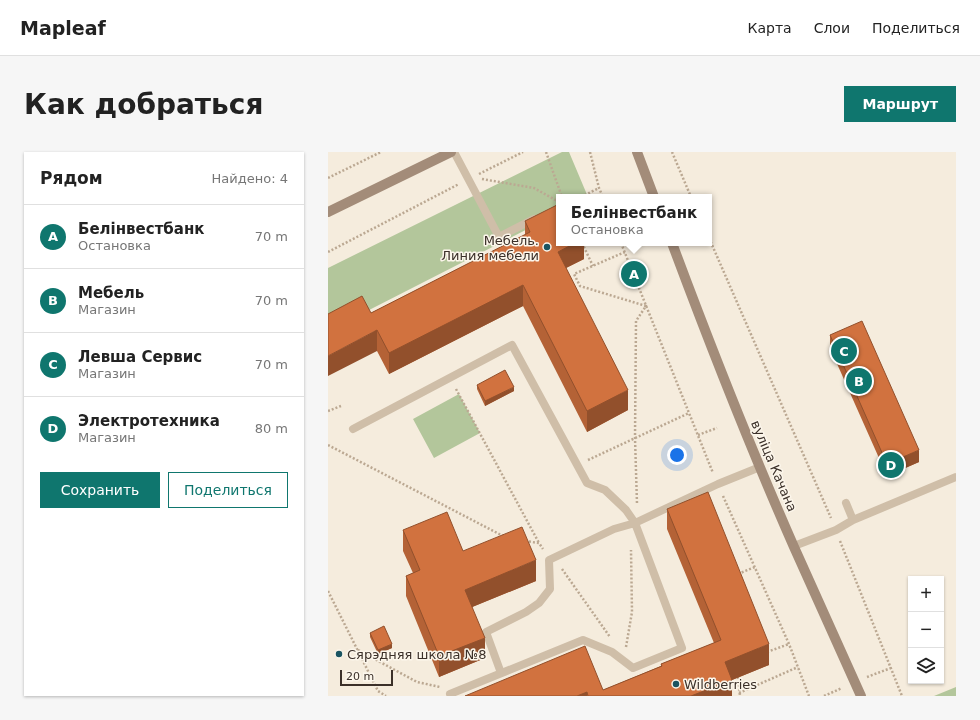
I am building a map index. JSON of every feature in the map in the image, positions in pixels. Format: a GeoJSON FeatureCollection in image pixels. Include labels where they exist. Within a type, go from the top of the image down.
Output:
{"type":"FeatureCollection","features":[{"type":"Feature","properties":{"kind":"main road"},"geometry":{"type":"LineString","coordinates":[[328,212],[450,152]]}},
{"type":"Feature","properties":{"kind":"main road"},"geometry":{"type":"LineString","coordinates":[[637,152],[653,194]]}},
{"type":"Feature","properties":{"kind":"main road","name":"вуліца Качана"},"geometry":{"type":"LineString","coordinates":[[673,246],[713,351],[760,467],[861,696]]}},
{"type":"Feature","properties":{"kind":"lane"},"geometry":{"type":"LineString","coordinates":[[454,152],[499,237],[541,215]]}},
{"type":"Feature","properties":{"kind":"lane"},"geometry":{"type":"LineString","coordinates":[[353,429],[512,345],[587,483],[605,490],[626,510],[633,524],[682,648],[633,668],[612,652],[583,640],[450,694]]}},
{"type":"Feature","properties":{"kind":"lane"},"geometry":{"type":"LineString","coordinates":[[501,673],[486,632],[526,612],[539,603],[550,589],[549,560],[614,529],[633,524],[718,484],[760,467]]}},
{"type":"Feature","properties":{"kind":"lane"},"geometry":{"type":"LineString","coordinates":[[794,546],[836,530],[853,520],[956,477]]}},
{"type":"Feature","properties":{"kind":"lane"},"geometry":{"type":"LineString","coordinates":[[846,503],[853,520]]}},
{"type":"Feature","properties":{"kind":"path"},"geometry":{"type":"LineString","coordinates":[[328,178],[380,152]]}},
{"type":"Feature","properties":{"kind":"path"},"geometry":{"type":"LineString","coordinates":[[329,252],[523,152]]}},
{"type":"Feature","properties":{"kind":"path"},"geometry":{"type":"LineString","coordinates":[[546,152],[561,194]]}},
{"type":"Feature","properties":{"kind":"path"},"geometry":{"type":"LineString","coordinates":[[590,152],[602,194]]}},
{"type":"Feature","properties":{"kind":"path"},"geometry":{"type":"LineString","coordinates":[[672,152],[690,194]]}},
{"type":"Feature","properties":{"kind":"path"},"geometry":{"type":"LineString","coordinates":[[478,179],[534,188],[556,200]]}},
{"type":"Feature","properties":{"kind":"path"},"geometry":{"type":"LineString","coordinates":[[587,194],[599,188]]}},
{"type":"Feature","properties":{"kind":"path"},"geometry":{"type":"LineString","coordinates":[[712,245],[836,530],[902,696]]}},
{"type":"Feature","properties":{"kind":"path"},"geometry":{"type":"LineString","coordinates":[[583,246],[593,266]]}},
{"type":"Feature","properties":{"kind":"path"},"geometry":{"type":"LineString","coordinates":[[625,252],[574,274],[580,286],[646,306],[636,321],[635,438],[637,508]]}},
{"type":"Feature","properties":{"kind":"path"},"geometry":{"type":"LineString","coordinates":[[450,378],[549,560],[560,567],[611,638]]}},
{"type":"Feature","properties":{"kind":"path"},"geometry":{"type":"LineString","coordinates":[[328,411],[341,406]]}},
{"type":"Feature","properties":{"kind":"path"},"geometry":{"type":"LineString","coordinates":[[577,465],[689,413]]}},
{"type":"Feature","properties":{"kind":"path"},"geometry":{"type":"LineString","coordinates":[[698,435],[717,428]]}},
{"type":"Feature","properties":{"kind":"path"},"geometry":{"type":"LineString","coordinates":[[328,445],[509,539]]}},
{"type":"Feature","properties":{"kind":"path"},"geometry":{"type":"LineString","coordinates":[[633,524],[632,612],[624,657],[633,668]]}},
{"type":"Feature","properties":{"kind":"path"},"geometry":{"type":"LineString","coordinates":[[524,541],[539,543]]}},
{"type":"Feature","properties":{"kind":"path"},"geometry":{"type":"LineString","coordinates":[[734,576],[755,567]]}},
{"type":"Feature","properties":{"kind":"path"},"geometry":{"type":"LineString","coordinates":[[328,591],[378,691],[386,696]]}},
{"type":"Feature","properties":{"kind":"path"},"geometry":{"type":"LineString","coordinates":[[765,653],[789,644]]}},
{"type":"Feature","properties":{"kind":"path"},"geometry":{"type":"LineString","coordinates":[[358,650],[417,682],[443,687]]}},
{"type":"Feature","properties":{"kind":"path"},"geometry":{"type":"LineString","coordinates":[[738,677],[740,694],[798,667]]}},
{"type":"Feature","properties":{"kind":"green space"},"geometry":{"type":"Polygon","coordinates":[[[562,152],[569,152],[587,194],[556,194],[556,215],[328,331],[328,268],[562,152]]]}},
{"type":"Feature","properties":{"kind":"green space"},"geometry":{"type":"Polygon","coordinates":[[[459,394],[480,433],[434,458],[413,419],[459,394]]]}},
{"type":"Feature","properties":{"kind":"green space"},"geometry":{"type":"Polygon","coordinates":[[[956,687],[956,696],[934,696],[956,687]]]}},
{"type":"Feature","properties":{"kind":"building"},"geometry":{"type":"Polygon","coordinates":[[[556,206],[556,246],[569,246],[558,252],[628,390],[587,411],[523,285],[389,353],[377,330],[328,356],[328,314],[362,296],[371,313],[530,232],[525,221],[556,206]]]}},
{"type":"Feature","properties":{"kind":"building"},"geometry":{"type":"Polygon","coordinates":[[[862,321],[919,450],[887,464],[830,335],[862,321]]]}},
{"type":"Feature","properties":{"kind":"building"},"geometry":{"type":"Polygon","coordinates":[[[505,370],[514,387],[485,401],[477,385],[505,370]]]}},
{"type":"Feature","properties":{"kind":"building"},"geometry":{"type":"Polygon","coordinates":[[[708,492],[769,644],[725,662],[732,680],[691,696],[588,696],[587,692],[577,696],[465,696],[585,646],[603,690],[662,666],[661,664],[721,640],[667,509],[708,492]]]}},
{"type":"Feature","properties":{"kind":"building"},"geometry":{"type":"Polygon","coordinates":[[[447,512],[463,551],[522,527],[536,560],[465,590],[485,638],[439,656],[406,576],[420,570],[403,530],[447,512]]]}},
{"type":"Feature","properties":{"kind":"building"},"geometry":{"type":"Polygon","coordinates":[[[384,626],[392,644],[378,650],[370,633],[384,626]]]}},
{"type":"Feature","properties":{"kind":"place","name":"Мебель. Линия мебели"},"geometry":{"type":"Point","coordinates":[547,247]}},
{"type":"Feature","properties":{"kind":"place","name":"Белінвестбанк"},"geometry":{"type":"Point","coordinates":[634,274]}},
{"type":"Feature","properties":{"kind":"place","name":"Левша Сервис"},"geometry":{"type":"Point","coordinates":[844,351]}},
{"type":"Feature","properties":{"kind":"place","name":"Мебель"},"geometry":{"type":"Point","coordinates":[859,381]}},
{"type":"Feature","properties":{"kind":"place","name":"Электротехника"},"geometry":{"type":"Point","coordinates":[891,465]}},
{"type":"Feature","properties":{"kind":"place","name":"Сярэдняя школа №8"},"geometry":{"type":"Point","coordinates":[339,654]}},
{"type":"Feature","properties":{"kind":"place","name":"Wildberries"},"geometry":{"type":"Point","coordinates":[676,684]}}]}
